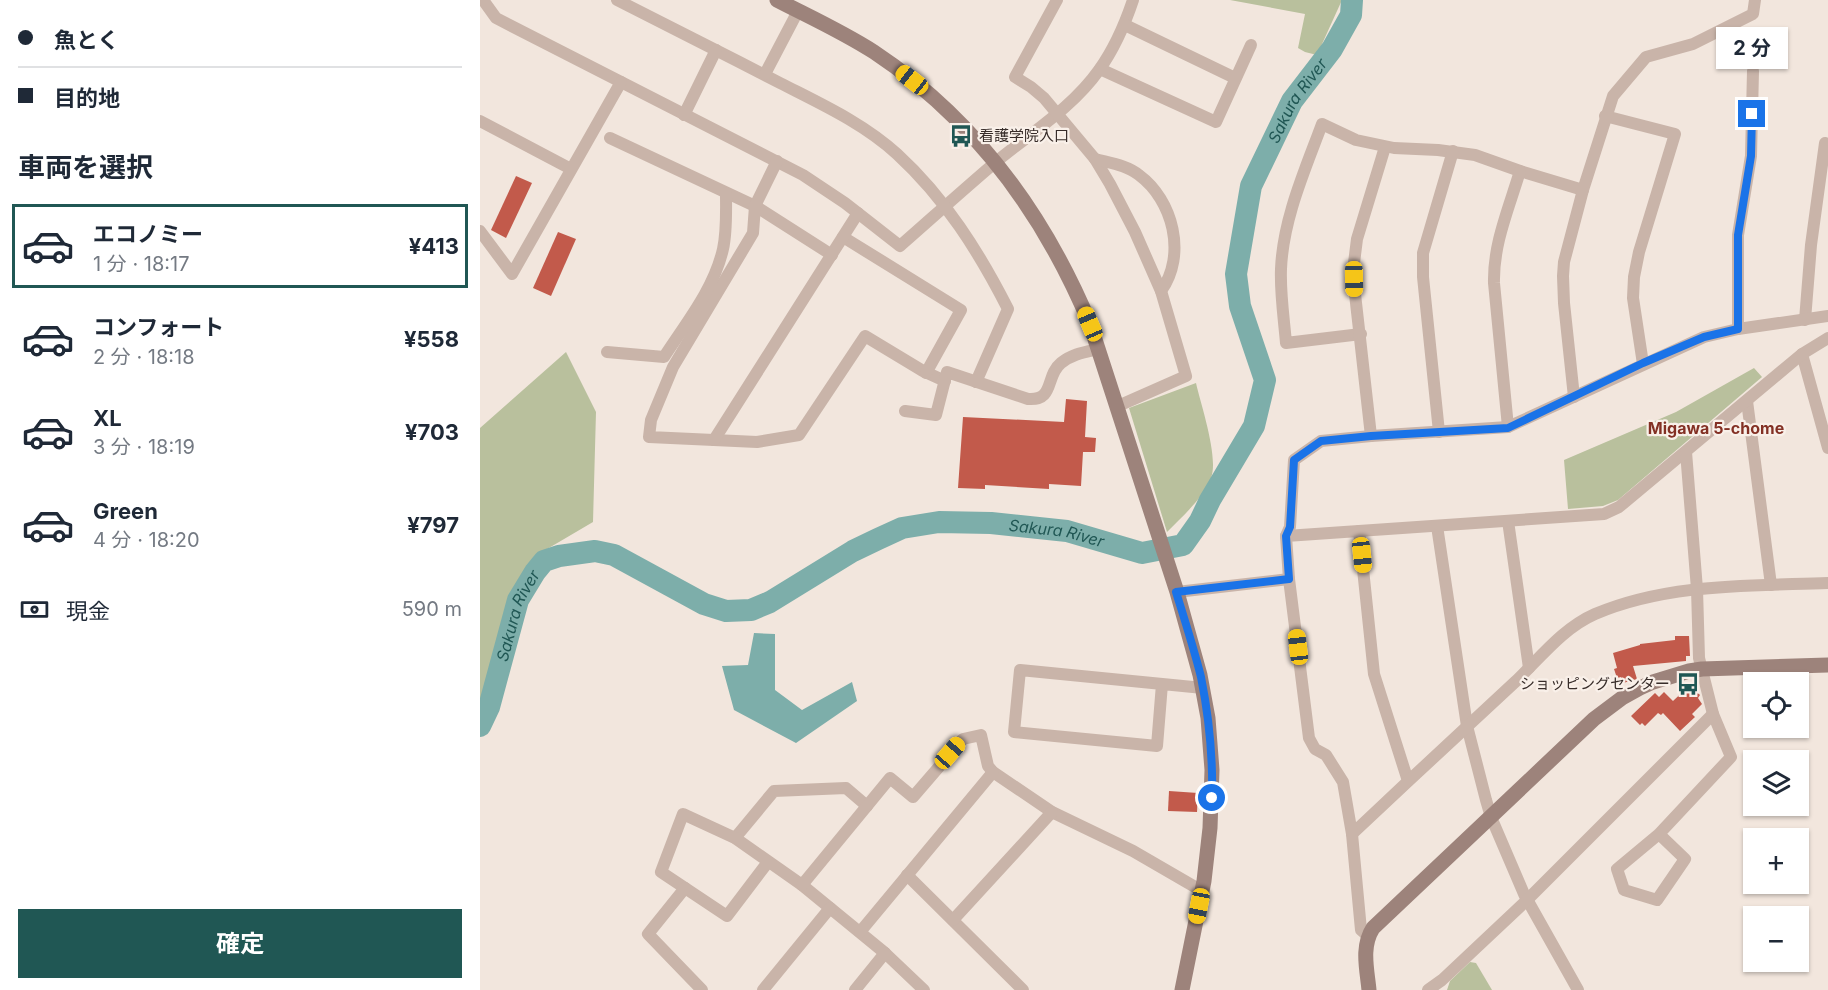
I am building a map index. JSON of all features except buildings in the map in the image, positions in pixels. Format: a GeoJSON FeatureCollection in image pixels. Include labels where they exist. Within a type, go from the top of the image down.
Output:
{"type":"FeatureCollection","features":[{"type":"Feature","properties":{"kind":"street"},"geometry":{"type":"LineString","coordinates":[[483,0],[496,18],[777,161],[825,188],[900,246],[996,162],[1071,102],[1100,69],[1125,25],[1133,0]]}},
{"type":"Feature","properties":{"kind":"street"},"geometry":{"type":"LineString","coordinates":[[617,0],[829,108],[873,136],[908,165],[945,207],[974,246],[1008,309],[976,382]]}},
{"type":"Feature","properties":{"kind":"street"},"geometry":{"type":"LineString","coordinates":[[777,0],[848,36],[874,52],[943,106],[969,130],[996,162],[1037,219],[1059,255],[1086,315],[1118,406],[1176,592],[1203,688],[1208,718],[1212,770],[1210,828],[1202,891],[1182,990]]}},
{"type":"Feature","properties":{"kind":"street"},"geometry":{"type":"LineString","coordinates":[[1058,0],[1015,77],[1038,92],[1057,113],[1095,159],[1110,184],[1135,232],[1161,291],[1186,376],[1118,406]]}},
{"type":"Feature","properties":{"kind":"street"},"geometry":{"type":"LineString","coordinates":[[1574,397],[1563,276],[1564,262],[1583,190],[1613,96],[1646,57],[1693,44],[1753,14],[1755,0]]}},
{"type":"Feature","properties":{"kind":"street"},"geometry":{"type":"LineString","coordinates":[[765,75],[798,10]]}},
{"type":"Feature","properties":{"kind":"street"},"geometry":{"type":"LineString","coordinates":[[1125,25],[1235,78]]}},
{"type":"Feature","properties":{"kind":"street"},"geometry":{"type":"LineString","coordinates":[[1100,69],[1216,122],[1251,45]]}},
{"type":"Feature","properties":{"kind":"street"},"geometry":{"type":"LineString","coordinates":[[684,115],[716,50]]}},
{"type":"Feature","properties":{"kind":"street"},"geometry":{"type":"LineString","coordinates":[[1738,329],[1738,235],[1751,156],[1753,71]]}},
{"type":"Feature","properties":{"kind":"street"},"geometry":{"type":"LineString","coordinates":[[480,231],[512,274],[621,82]]}},
{"type":"Feature","properties":{"kind":"street"},"geometry":{"type":"LineString","coordinates":[[1605,116],[1675,134],[1639,252],[1634,277],[1633,298],[1643,363]]}},
{"type":"Feature","properties":{"kind":"street"},"geometry":{"type":"LineString","coordinates":[[480,121],[571,169]]}},
{"type":"Feature","properties":{"kind":"street"},"geometry":{"type":"LineString","coordinates":[[1360,334],[1286,343],[1281,270],[1285,238],[1302,178],[1322,123],[1356,140],[1385,147],[1453,151],[1475,155],[1583,190]]}},
{"type":"Feature","properties":{"kind":"street"},"geometry":{"type":"LineString","coordinates":[[610,138],[755,206],[832,255]]}},
{"type":"Feature","properties":{"kind":"street"},"geometry":{"type":"LineString","coordinates":[[1805,320],[1811,245],[1825,143],[1828,144]]}},
{"type":"Feature","properties":{"kind":"street"},"geometry":{"type":"LineString","coordinates":[[1371,436],[1355,294],[1354,263],[1357,239],[1385,147]]}},
{"type":"Feature","properties":{"kind":"street"},"geometry":{"type":"LineString","coordinates":[[1439,432],[1423,253],[1453,151]]}},
{"type":"Feature","properties":{"kind":"street"},"geometry":{"type":"LineString","coordinates":[[1095,159],[1138,173],[1156,190],[1174,232],[1175,254],[1168,282],[1161,291]]}},
{"type":"Feature","properties":{"kind":"street"},"geometry":{"type":"LineString","coordinates":[[777,161],[755,206],[753,233],[674,367],[651,420],[649,437],[757,442],[799,435],[865,336],[926,373],[945,381]]}},
{"type":"Feature","properties":{"kind":"street"},"geometry":{"type":"LineString","coordinates":[[1508,428],[1493,265],[1496,247],[1520,171]]}},
{"type":"Feature","properties":{"kind":"street"},"geometry":{"type":"LineString","coordinates":[[607,352],[664,357],[709,287],[717,269],[723,248],[726,193]]}},
{"type":"Feature","properties":{"kind":"street"},"geometry":{"type":"LineString","coordinates":[[714,440],[858,213]]}},
{"type":"Feature","properties":{"kind":"street"},"geometry":{"type":"LineString","coordinates":[[843,237],[961,310],[926,373]]}},
{"type":"Feature","properties":{"kind":"street"},"geometry":{"type":"LineString","coordinates":[[1368,936],[1361,930],[1352,834],[1342,782],[1326,755],[1315,749],[1309,738],[1289,579],[1286,536],[1290,527],[1294,460],[1321,441],[1508,428],[1643,363],[1704,337],[1738,329],[1828,316]]}},
{"type":"Feature","properties":{"kind":"street"},"geometry":{"type":"LineString","coordinates":[[1286,536],[1604,514],[1619,507],[1802,354],[1828,338]]}},
{"type":"Feature","properties":{"kind":"street"},"geometry":{"type":"LineString","coordinates":[[905,411],[936,415],[947,372],[1036,400],[1047,392],[1053,373],[1059,365],[1071,356],[1098,349]]}},
{"type":"Feature","properties":{"kind":"street"},"geometry":{"type":"LineString","coordinates":[[1802,354],[1828,448]]}},
{"type":"Feature","properties":{"kind":"street"},"geometry":{"type":"LineString","coordinates":[[1747,401],[1771,585]]}},
{"type":"Feature","properties":{"kind":"street"},"geometry":{"type":"LineString","coordinates":[[1659,834],[1686,859],[1657,900],[1624,890],[1617,869],[1659,834],[1731,757],[1713,714],[1699,657],[1697,589],[1686,452]]}},
{"type":"Feature","properties":{"kind":"street"},"geometry":{"type":"LineString","coordinates":[[1508,521],[1530,668]]}},
{"type":"Feature","properties":{"kind":"street"},"geometry":{"type":"LineString","coordinates":[[1437,526],[1467,726],[1491,817],[1527,900],[1578,990]]}},
{"type":"Feature","properties":{"kind":"street"},"geometry":{"type":"LineString","coordinates":[[1359,531],[1374,674],[1408,782]]}},
{"type":"Feature","properties":{"kind":"street"},"geometry":{"type":"LineString","coordinates":[[1176,592],[1289,579]]}},
{"type":"Feature","properties":{"kind":"street"},"geometry":{"type":"LineString","coordinates":[[1352,834],[1530,668],[1558,639],[1593,615],[1653,597],[1697,589],[1828,583]]}},
{"type":"Feature","properties":{"kind":"street"},"geometry":{"type":"LineString","coordinates":[[1369,990],[1365,953],[1368,936],[1373,928],[1594,719],[1622,698],[1653,682],[1702,669],[1828,665]]}},
{"type":"Feature","properties":{"kind":"street"},"geometry":{"type":"LineString","coordinates":[[1162,684],[1156,746],[1014,732],[1020,670],[1203,688]]}},
{"type":"Feature","properties":{"kind":"street"},"geometry":{"type":"LineString","coordinates":[[1428,990],[1442,980],[1527,900],[1713,714]]}},
{"type":"Feature","properties":{"kind":"street"},"geometry":{"type":"LineString","coordinates":[[802,885],[890,778],[913,797],[963,739],[981,735],[988,766],[993,771],[1052,812],[1133,851],[1202,891]]}},
{"type":"Feature","properties":{"kind":"street"},"geometry":{"type":"LineString","coordinates":[[860,932],[993,771]]}},
{"type":"Feature","properties":{"kind":"street"},"geometry":{"type":"LineString","coordinates":[[735,838],[774,791],[846,789],[867,806]]}},
{"type":"Feature","properties":{"kind":"street"},"geometry":{"type":"LineString","coordinates":[[953,921],[1052,812]]}},
{"type":"Feature","properties":{"kind":"street"},"geometry":{"type":"LineString","coordinates":[[768,862],[727,916],[661,872],[683,814],[735,838],[802,885],[885,952],[924,990]]}},
{"type":"Feature","properties":{"kind":"street"},"geometry":{"type":"LineString","coordinates":[[907,875],[1023,990]]}},
{"type":"Feature","properties":{"kind":"street"},"geometry":{"type":"LineString","coordinates":[[685,888],[648,934],[702,990]]}},
{"type":"Feature","properties":{"kind":"street"},"geometry":{"type":"LineString","coordinates":[[763,990],[830,908]]}},
{"type":"Feature","properties":{"kind":"street"},"geometry":{"type":"LineString","coordinates":[[855,990],[885,952]]}},
{"type":"Feature","properties":{"kind":"green space"},"geometry":{"type":"Polygon","coordinates":[[[1230,0],[1342,0],[1317,55],[1298,48],[1305,14],[1230,0]]]}},
{"type":"Feature","properties":{"kind":"green space"},"geometry":{"type":"Polygon","coordinates":[[[566,352],[596,412],[593,522],[542,552],[513,597],[480,709],[480,428],[566,352]]]}},
{"type":"Feature","properties":{"kind":"green space"},"geometry":{"type":"Polygon","coordinates":[[[1754,368],[1762,377],[1618,500],[1603,506],[1568,509],[1564,460],[1676,412],[1754,368]]]}},
{"type":"Feature","properties":{"kind":"green space"},"geometry":{"type":"Polygon","coordinates":[[[1196,383],[1211,445],[1213,469],[1203,492],[1167,532],[1129,408],[1196,383]]]}},
{"type":"Feature","properties":{"kind":"green space"},"geometry":{"type":"Polygon","coordinates":[[[1470,962],[1476,963],[1492,990],[1447,990],[1450,981],[1470,962]]]}},
{"type":"Feature","properties":{"kind":"water"},"geometry":{"type":"Polygon","coordinates":[[[754,633],[775,634],[775,690],[802,710],[852,682],[857,701],[796,743],[734,710],[722,666],[748,665],[754,633]]]}},
{"type":"Feature","properties":{"kind":"waterway","name":"Sakura River"},"geometry":{"type":"LineString","coordinates":[[480,726],[489,707],[518,600],[544,561],[559,556],[595,551],[614,555],[704,604],[726,611],[751,610],[770,602],[853,551],[902,528],[939,522],[991,523],[1067,531],[1142,553],[1183,545],[1200,521],[1254,426],[1265,380],[1240,306],[1236,274],[1251,186],[1292,101],[1332,49],[1351,15],[1352,0]]}},
{"type":"Feature","properties":{"kind":"place","name":"看護学院入口"},"geometry":{"type":"Point","coordinates":[961,136]}},
{"type":"Feature","properties":{"kind":"place","name":"ショッピングセンター"},"geometry":{"type":"Point","coordinates":[1688,684]}},
{"type":"Feature","properties":{"kind":"district","name":"Migawa 5-chome"},"geometry":{"type":"Point","coordinates":[1716,428]}},
{"type":"Feature","properties":{"kind":"route"},"geometry":{"type":"LineString","coordinates":[[1212,798],[1208,718],[1200,675],[1176,592],[1289,579],[1286,536],[1290,527],[1294,460],[1321,441],[1508,428],[1643,363],[1704,337],[1738,329],[1738,235],[1751,156],[1752,114]]}}]}
